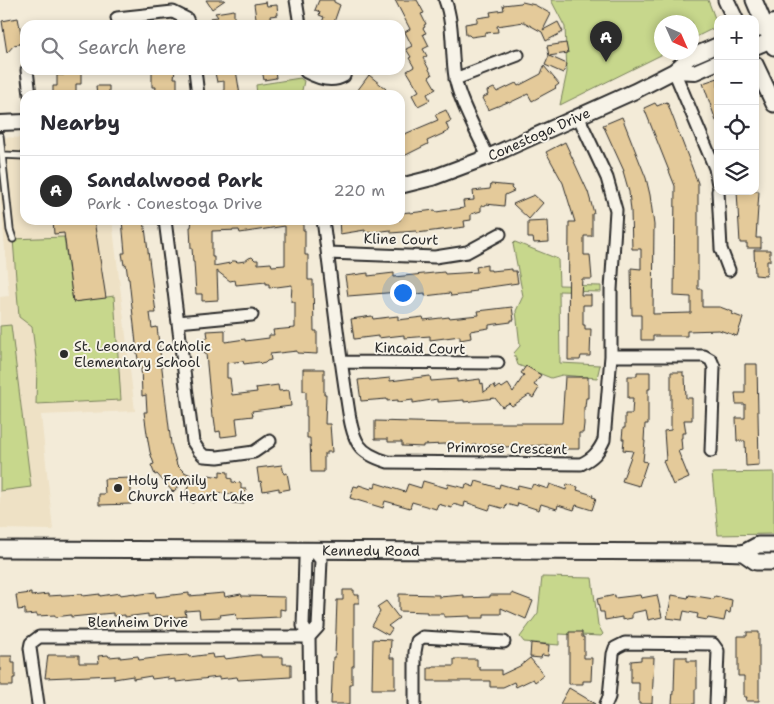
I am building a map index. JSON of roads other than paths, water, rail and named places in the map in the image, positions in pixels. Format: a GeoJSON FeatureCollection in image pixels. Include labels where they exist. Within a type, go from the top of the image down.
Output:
{"type":"FeatureCollection","features":[{"type":"Feature","properties":{"kind":"main road"},"geometry":{"type":"LineString","coordinates":[[726,0],[732,15]]}},
{"type":"Feature","properties":{"kind":"main road"},"geometry":{"type":"LineString","coordinates":[[754,0],[773,42]]}},
{"type":"Feature","properties":{"kind":"main road"},"geometry":{"type":"LineString","coordinates":[[759,72],[774,104]]}},
{"type":"Feature","properties":{"kind":"main road"},"geometry":{"type":"LineString","coordinates":[[774,545],[758,545],[743,554],[756,562],[774,562]]}},
{"type":"Feature","properties":{"kind":"main road","name":"Kennedy Road"},"geometry":{"type":"LineString","coordinates":[[0,549],[312,549],[707,552],[743,554]]}},
{"type":"Feature","properties":{"kind":"street"},"geometry":{"type":"LineString","coordinates":[[296,0],[299,20]]}},
{"type":"Feature","properties":{"kind":"street"},"geometry":{"type":"LineString","coordinates":[[445,0],[452,40],[455,79],[488,157]]}},
{"type":"Feature","properties":{"kind":"street"},"geometry":{"type":"LineString","coordinates":[[117,18],[172,12],[187,20]]}},
{"type":"Feature","properties":{"kind":"street"},"geometry":{"type":"LineString","coordinates":[[759,46],[773,42]]}},
{"type":"Feature","properties":{"kind":"street","name":"Conestoga Drive"},"geometry":{"type":"LineString","coordinates":[[405,185],[432,178],[488,157],[635,91],[674,71],[690,57],[714,47]]}},
{"type":"Feature","properties":{"kind":"street"},"geometry":{"type":"LineString","coordinates":[[455,79],[518,55]]}},
{"type":"Feature","properties":{"kind":"street","name":"Conestoga Drive"},"geometry":{"type":"LineString","coordinates":[[674,71],[695,72],[714,64]]}},
{"type":"Feature","properties":{"kind":"street"},"geometry":{"type":"LineString","coordinates":[[674,71],[714,166]]}},
{"type":"Feature","properties":{"kind":"street"},"geometry":{"type":"LineString","coordinates":[[28,75],[29,90]]}},
{"type":"Feature","properties":{"kind":"street"},"geometry":{"type":"LineString","coordinates":[[196,75],[197,90]]}},
{"type":"Feature","properties":{"kind":"street"},"geometry":{"type":"LineString","coordinates":[[312,75],[317,78],[337,80],[344,75]]}},
{"type":"Feature","properties":{"kind":"street","name":"Primrose Crescent"},"geometry":{"type":"LineString","coordinates":[[324,225],[341,362],[355,438],[360,447],[376,458],[388,462],[581,464],[594,457],[600,450],[604,440],[611,356],[611,290],[616,210],[607,178],[578,116]]}},
{"type":"Feature","properties":{"kind":"street"},"geometry":{"type":"LineString","coordinates":[[0,123],[20,122]]}},
{"type":"Feature","properties":{"kind":"street"},"geometry":{"type":"LineString","coordinates":[[718,195],[721,249],[729,270]]}},
{"type":"Feature","properties":{"kind":"street"},"geometry":{"type":"LineString","coordinates":[[166,225],[193,442],[198,451],[204,456],[227,456],[254,452],[270,441]]}},
{"type":"Feature","properties":{"kind":"street","name":"Kline Court"},"geometry":{"type":"LineString","coordinates":[[328,253],[435,256],[467,252],[500,234]]}},
{"type":"Feature","properties":{"kind":"street"},"geometry":{"type":"LineString","coordinates":[[178,322],[252,315]]}},
{"type":"Feature","properties":{"kind":"street"},"geometry":{"type":"LineString","coordinates":[[611,356],[704,356],[712,360],[714,367],[711,451]]}},
{"type":"Feature","properties":{"kind":"street","name":"Kincaid Court"},"geometry":{"type":"LineString","coordinates":[[341,362],[498,363]]}},
{"type":"Feature","properties":{"kind":"street"},"geometry":{"type":"LineString","coordinates":[[309,637],[318,626],[321,560],[312,549],[305,559],[302,626],[309,637],[310,704]]}},
{"type":"Feature","properties":{"kind":"street","name":"Blenheim Drive"},"geometry":{"type":"LineString","coordinates":[[38,704],[30,648],[31,643],[39,637],[309,637]]}},
{"type":"Feature","properties":{"kind":"street"},"geometry":{"type":"LineString","coordinates":[[416,704],[415,652],[417,641],[423,637],[504,642]]}},
{"type":"Feature","properties":{"kind":"street"},"geometry":{"type":"LineString","coordinates":[[606,704],[609,697],[613,654],[615,648],[625,643],[713,644],[718,651],[716,704]]}},
{"type":"Feature","properties":{"kind":"lane"},"geometry":{"type":"LineString","coordinates":[[0,136],[10,230],[14,239]]}},
{"type":"Feature","properties":{"kind":"lane"},"geometry":{"type":"LineString","coordinates":[[2,155],[20,156]]}},
{"type":"Feature","properties":{"kind":"place","name":"Sandalwood Park"},"geometry":{"type":"Point","coordinates":[606,62]}},
{"type":"Feature","properties":{"kind":"place","name":"St. Leonard Catholic Elementary School"},"geometry":{"type":"Point","coordinates":[64,354]}},
{"type":"Feature","properties":{"kind":"place","name":"Holy Family Church Heart Lake"},"geometry":{"type":"Point","coordinates":[118,488]}}]}
